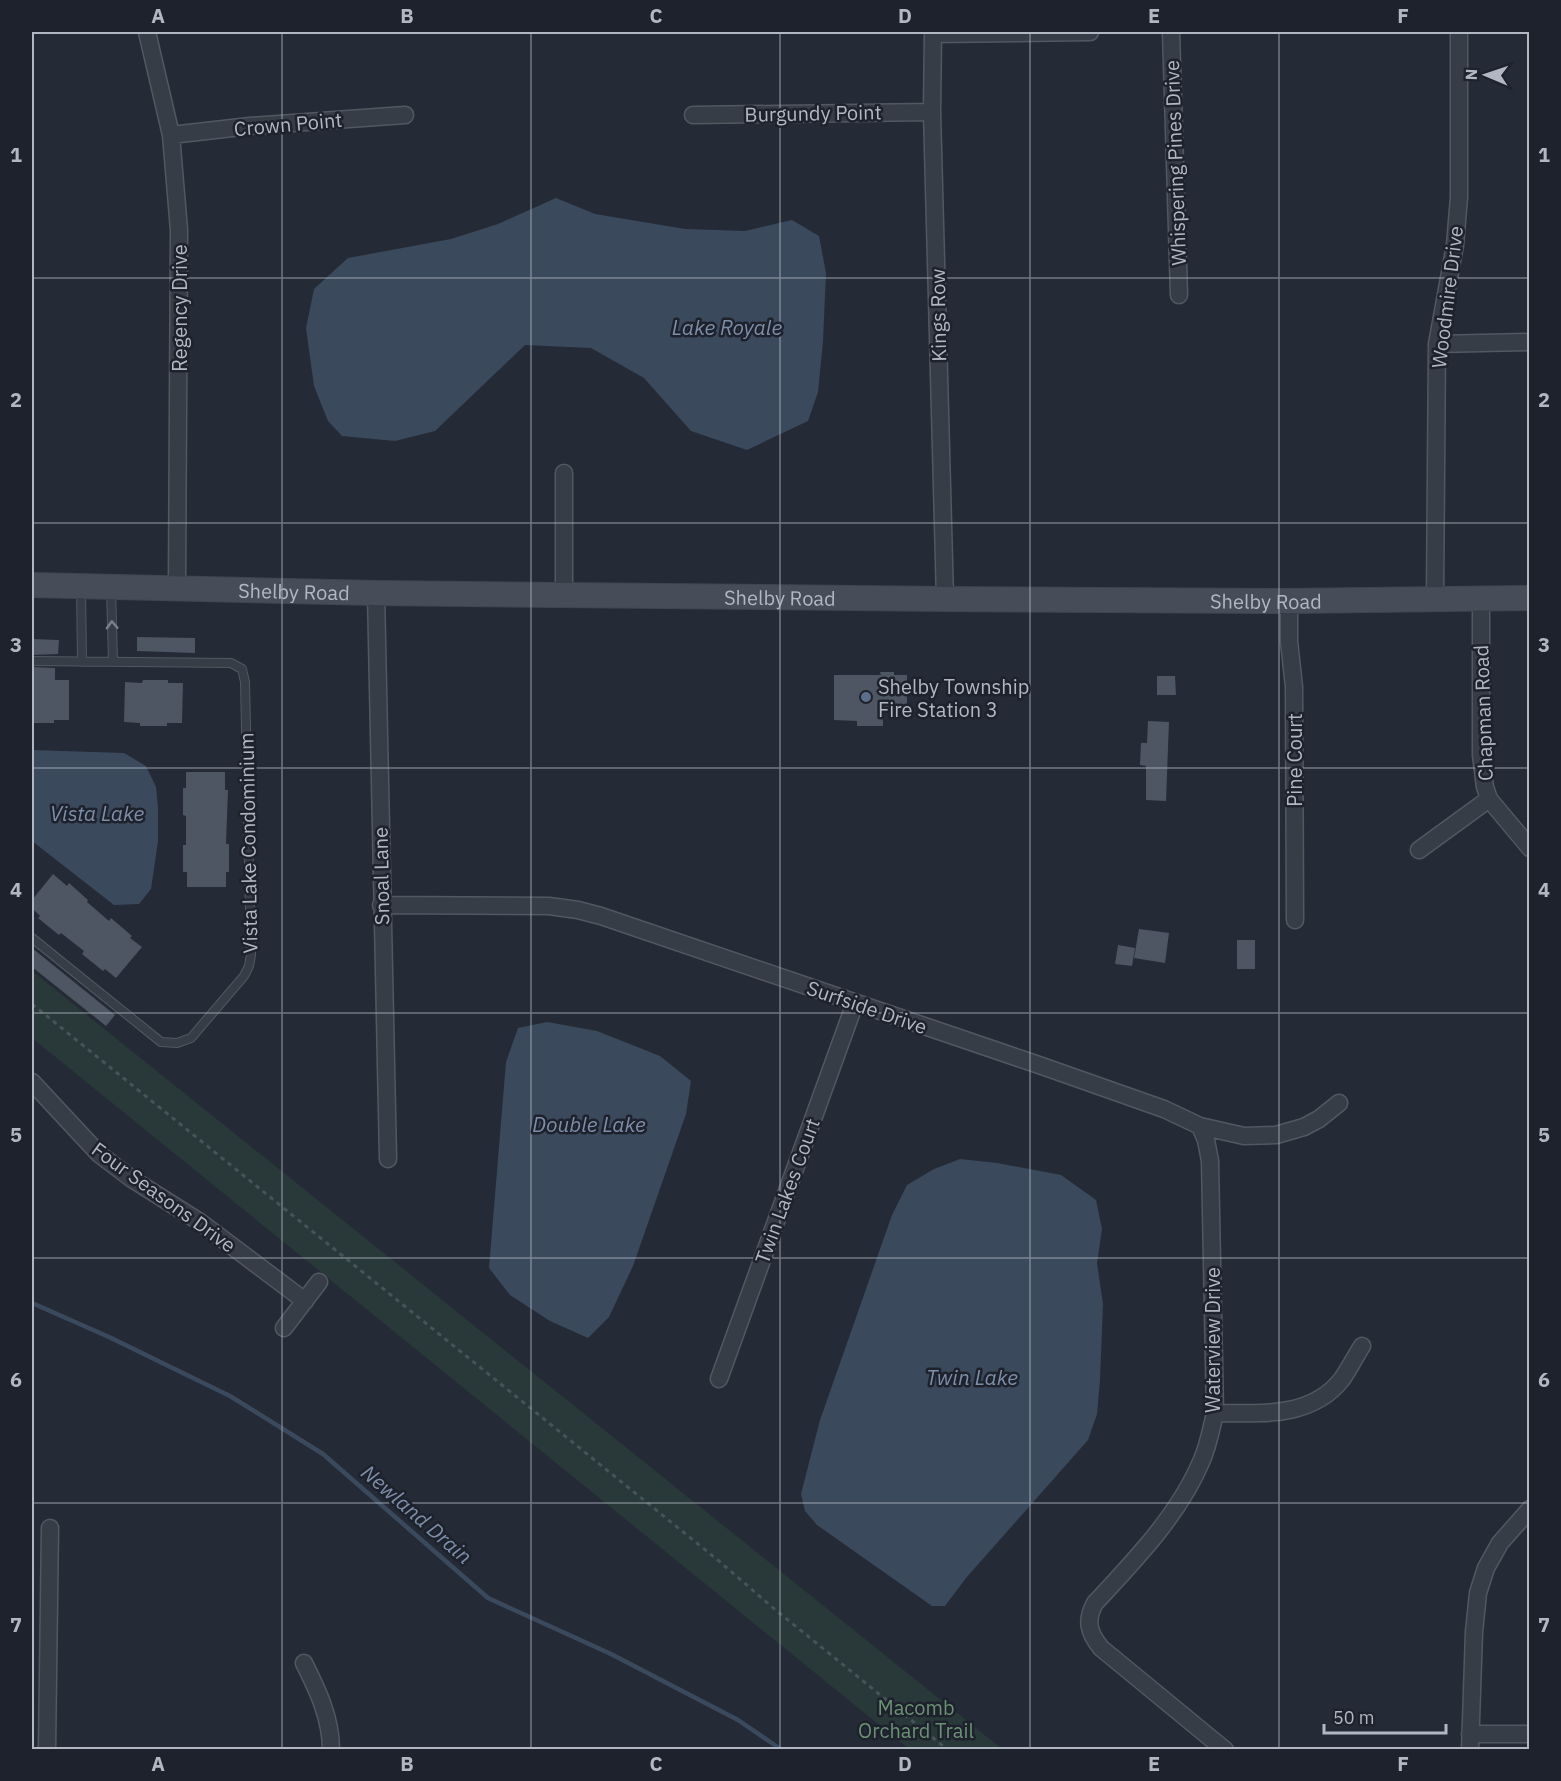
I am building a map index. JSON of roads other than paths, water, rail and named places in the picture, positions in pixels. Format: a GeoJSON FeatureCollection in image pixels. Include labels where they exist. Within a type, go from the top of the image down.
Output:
{"type":"FeatureCollection","features":[{"type":"Feature","properties":{"kind":"street","name":"Regency Drive"},"geometry":{"type":"LineString","coordinates":[[147,32],[171,135],[179,230],[177,588]]}},
{"type":"Feature","properties":{"kind":"street"},"geometry":{"type":"LineString","coordinates":[[933,33],[1090,32]]}},
{"type":"Feature","properties":{"kind":"street","name":"Whispering Pines Drive"},"geometry":{"type":"LineString","coordinates":[[1171,32],[1179,295]]}},
{"type":"Feature","properties":{"kind":"street","name":"Woodmire Drive"},"geometry":{"type":"LineString","coordinates":[[1435,599],[1437,344],[1455,245],[1459,197],[1459,32]]}},
{"type":"Feature","properties":{"kind":"street","name":"Kings Row"},"geometry":{"type":"LineString","coordinates":[[933,33],[945,599]]}},
{"type":"Feature","properties":{"kind":"street","name":"Burgundy Point"},"geometry":{"type":"LineString","coordinates":[[693,115],[933,112]]}},
{"type":"Feature","properties":{"kind":"street","name":"Crown Point"},"geometry":{"type":"LineString","coordinates":[[171,135],[250,126],[405,115]]}},
{"type":"Feature","properties":{"kind":"street"},"geometry":{"type":"LineString","coordinates":[[1437,344],[1530,342]]}},
{"type":"Feature","properties":{"kind":"street"},"geometry":{"type":"LineString","coordinates":[[564,473],[564,595]]}},
{"type":"Feature","properties":{"kind":"street","name":"Shelby Road"},"geometry":{"type":"LineString","coordinates":[[32,585],[564,595],[945,599],[1289,601],[1530,598]]}},
{"type":"Feature","properties":{"kind":"street","name":"Snoal Lane"},"geometry":{"type":"LineString","coordinates":[[376,592],[388,1159]]}},
{"type":"Feature","properties":{"kind":"street","name":"Chapman Road"},"geometry":{"type":"LineString","coordinates":[[1481,599],[1481,755],[1485,788],[1489,799],[1530,848]]}},
{"type":"Feature","properties":{"kind":"street","name":"Pine Court"},"geometry":{"type":"LineString","coordinates":[[1289,601],[1289,641],[1294,687],[1295,920]]}},
{"type":"Feature","properties":{"kind":"street"},"geometry":{"type":"LineString","coordinates":[[1419,850],[1489,799]]}},
{"type":"Feature","properties":{"kind":"street","name":"Surfside Drive"},"geometry":{"type":"LineString","coordinates":[[381,905],[549,906],[578,910],[633,926],[1153,1105],[1200,1126],[1244,1136],[1276,1135],[1304,1128],[1339,1103]]}},
{"type":"Feature","properties":{"kind":"street","name":"Twin Lakes Court"},"geometry":{"type":"LineString","coordinates":[[719,1379],[855,1003]]}},
{"type":"Feature","properties":{"kind":"street","name":"Four Seasons Drive"},"geometry":{"type":"LineString","coordinates":[[32,1082],[99,1154],[132,1179],[200,1222],[305,1301]]}},
{"type":"Feature","properties":{"kind":"street","name":"Waterview Drive"},"geometry":{"type":"LineString","coordinates":[[1200,1126],[1206,1140],[1210,1161],[1215,1413],[1201,1463],[1181,1498],[1134,1560],[1095,1603],[1090,1611],[1088,1624],[1094,1640],[1101,1648],[1225,1749]]}},
{"type":"Feature","properties":{"kind":"street"},"geometry":{"type":"LineString","coordinates":[[284,1328],[319,1282]]}},
{"type":"Feature","properties":{"kind":"street"},"geometry":{"type":"LineString","coordinates":[[1215,1413],[1276,1413],[1304,1406],[1324,1396],[1341,1380],[1362,1346]]}},
{"type":"Feature","properties":{"kind":"street"},"geometry":{"type":"LineString","coordinates":[[1530,1509],[1500,1543],[1486,1568],[1478,1593],[1474,1632],[1470,1742],[1530,1734]]}},
{"type":"Feature","properties":{"kind":"street"},"geometry":{"type":"LineString","coordinates":[[47,1749],[50,1528]]}},
{"type":"Feature","properties":{"kind":"street"},"geometry":{"type":"LineString","coordinates":[[304,1663],[326,1713],[331,1732],[331,1749]]}},
{"type":"Feature","properties":{"kind":"lane"},"geometry":{"type":"LineString","coordinates":[[81,587],[82,662]]}},
{"type":"Feature","properties":{"kind":"lane"},"geometry":{"type":"LineString","coordinates":[[111,587],[113,662]]}},
{"type":"Feature","properties":{"kind":"lane","name":"Vista Lake Condominium"},"geometry":{"type":"LineString","coordinates":[[32,661],[231,663],[242,669],[245,682],[249,966],[244,976],[191,1038],[177,1043],[161,1042],[32,938]]}},
{"type":"Feature","properties":{"kind":"water","name":"Lake Royale"},"geometry":{"type":"Polygon","coordinates":[[[556,198],[595,214],[685,229],[745,231],[792,220],[819,236],[826,273],[823,341],[818,392],[808,421],[747,450],[691,431],[644,378],[591,348],[525,345],[435,431],[395,441],[342,436],[328,421],[314,386],[306,328],[314,289],[348,258],[451,239],[498,224],[556,198]]]}},
{"type":"Feature","properties":{"kind":"water","name":"Vista Lake"},"geometry":{"type":"Polygon","coordinates":[[[32,750],[124,753],[146,766],[156,787],[158,841],[151,889],[139,904],[114,905],[32,841],[32,750]]]}},
{"type":"Feature","properties":{"kind":"water","name":"Double Lake"},"geometry":{"type":"Polygon","coordinates":[[[547,1022],[597,1031],[660,1056],[691,1081],[686,1114],[633,1266],[609,1317],[588,1338],[550,1321],[510,1295],[489,1268],[506,1062],[518,1028],[547,1022]]]}},
{"type":"Feature","properties":{"kind":"water","name":"Twin Lake"},"geometry":{"type":"Polygon","coordinates":[[[960,1159],[997,1163],[1061,1175],[1096,1200],[1102,1229],[1097,1263],[1103,1304],[1100,1379],[1097,1414],[1088,1440],[966,1578],[945,1606],[932,1606],[817,1525],[805,1511],[801,1494],[820,1420],[892,1215],[907,1185],[934,1169],[960,1159]]]}},
{"type":"Feature","properties":{"kind":"waterway","name":"Newland Drain"},"geometry":{"type":"LineString","coordinates":[[32,1303],[109,1337],[230,1396],[323,1454],[488,1598],[611,1654],[738,1720],[782,1750]]}},
{"type":"Feature","properties":{"kind":"place","name":"Shelby Township Fire Station 3"},"geometry":{"type":"Point","coordinates":[866,697]}},
{"type":"Feature","properties":{"kind":"park label","name":"Macomb Orchard Trail"},"geometry":{"type":"Point","coordinates":[916,1718]}}]}
